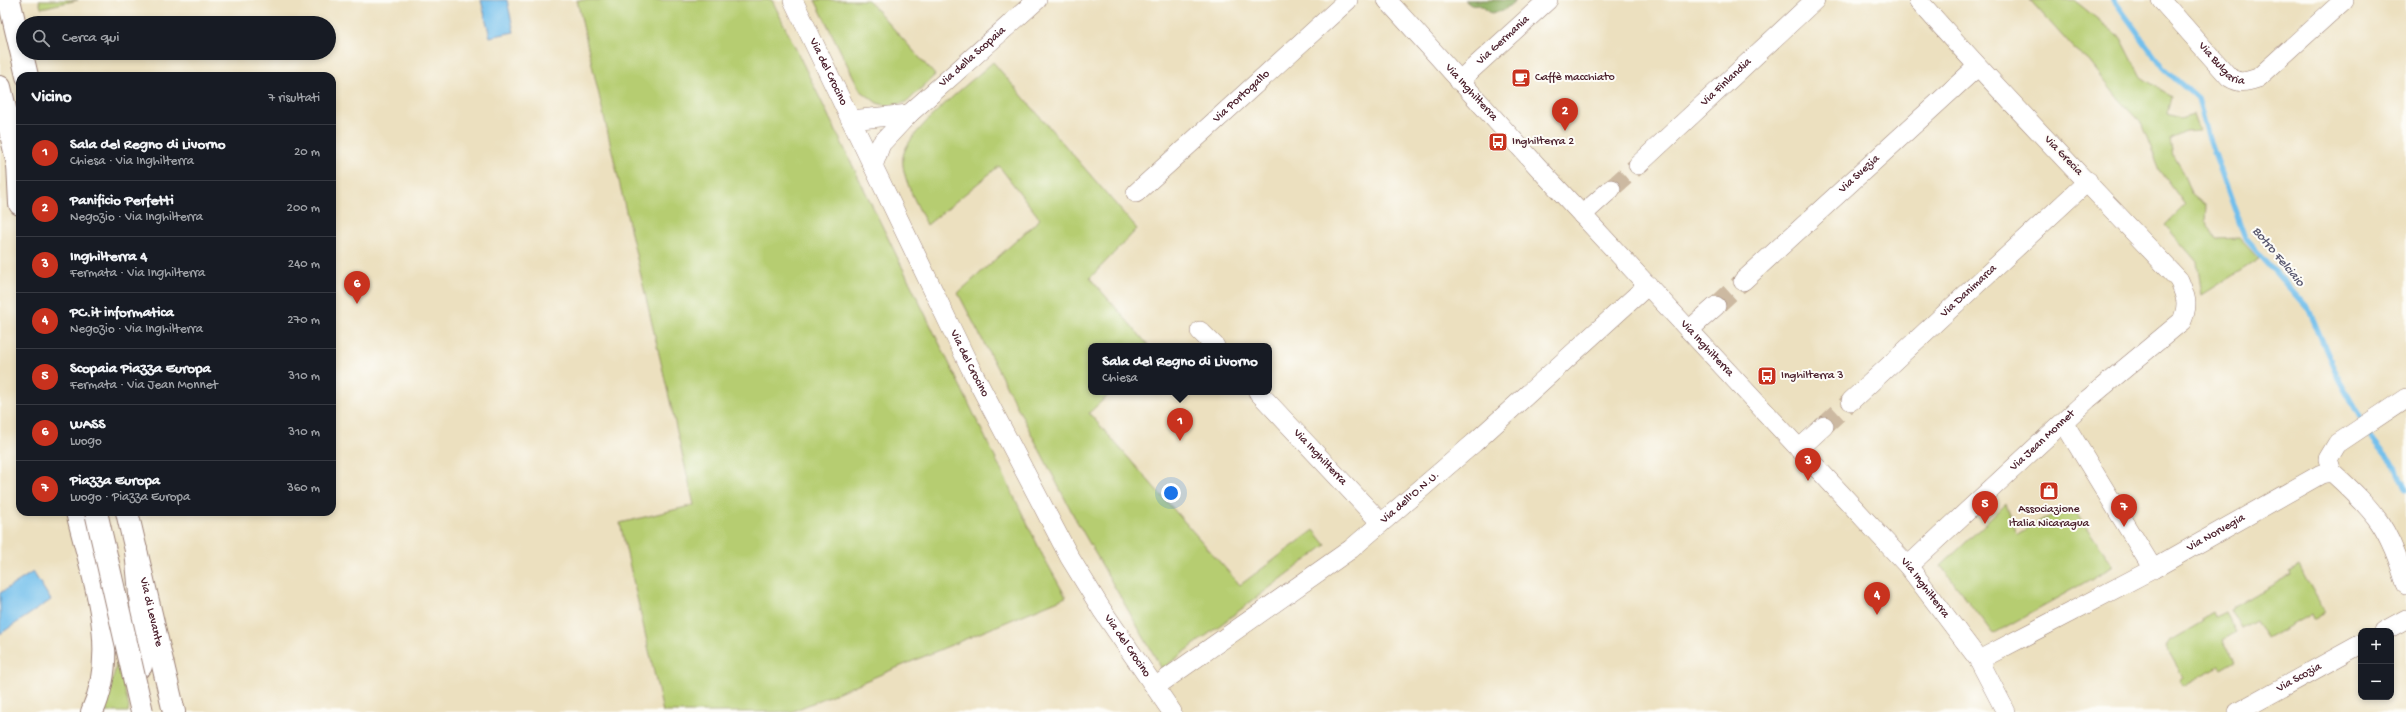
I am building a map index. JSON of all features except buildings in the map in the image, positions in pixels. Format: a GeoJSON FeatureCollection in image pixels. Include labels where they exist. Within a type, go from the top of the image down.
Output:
{"type":"FeatureCollection","features":[{"type":"Feature","properties":{"kind":"main road"},"geometry":{"type":"LineString","coordinates":[[9,0],[16,30]]}},
{"type":"Feature","properties":{"kind":"main road"},"geometry":{"type":"LineString","coordinates":[[23,60],[26,72]]}},
{"type":"Feature","properties":{"kind":"main road"},"geometry":{"type":"LineString","coordinates":[[0,87],[16,155]]}},
{"type":"Feature","properties":{"kind":"main road"},"geometry":{"type":"LineString","coordinates":[[78,516],[105,640],[100,687],[92,712]]}},
{"type":"Feature","properties":{"kind":"main road"},"geometry":{"type":"LineString","coordinates":[[97,516],[142,712]]}},
{"type":"Feature","properties":{"kind":"main road","name":"Via di Levante"},"geometry":{"type":"LineString","coordinates":[[128,516],[174,712]]}},
{"type":"Feature","properties":{"kind":"main road"},"geometry":{"type":"LineString","coordinates":[[136,550],[142,616],[141,666]]}},
{"type":"Feature","properties":{"kind":"street","name":"Via del Crocino"},"geometry":{"type":"LineString","coordinates":[[793,0],[970,366],[1076,569],[1172,712]]}},
{"type":"Feature","properties":{"kind":"street","name":"Via della Scopaia"},"geometry":{"type":"LineString","coordinates":[[873,166],[881,144],[909,114],[1037,0]]}},
{"type":"Feature","properties":{"kind":"street","name":"Via Portogallo"},"geometry":{"type":"LineString","coordinates":[[1136,193],[1348,0]]}},
{"type":"Feature","properties":{"kind":"street","name":"Via Inghilterra"},"geometry":{"type":"LineString","coordinates":[[1387,0],[1582,215],[1908,566],[1979,660],[2006,712]]}},
{"type":"Feature","properties":{"kind":"street","name":"Via Germania"},"geometry":{"type":"LineString","coordinates":[[1459,81],[1548,0]]}},
{"type":"Feature","properties":{"kind":"street","name":"Via Finlandia"},"geometry":{"type":"LineString","coordinates":[[1638,165],[1815,0]]}},
{"type":"Feature","properties":{"kind":"street","name":"Via Grecia"},"geometry":{"type":"LineString","coordinates":[[1918,0],[1977,67],[2088,181],[2179,280],[2185,295],[2187,308],[2182,321]]}},
{"type":"Feature","properties":{"kind":"street","name":"Via Bulgaria"},"geometry":{"type":"LineString","coordinates":[[2161,0],[2229,77],[2237,82],[2244,82],[2258,78],[2344,0]]}},
{"type":"Feature","properties":{"kind":"street","name":"Via Svezia"},"geometry":{"type":"LineString","coordinates":[[1743,281],[1977,67]]}},
{"type":"Feature","properties":{"kind":"street"},"geometry":{"type":"LineString","coordinates":[[851,120],[909,114]]}},
{"type":"Feature","properties":{"kind":"street","name":"Via Danimarca"},"geometry":{"type":"LineString","coordinates":[[1851,401],[2088,181]]}},
{"type":"Feature","properties":{"kind":"street"},"geometry":{"type":"LineString","coordinates":[[1582,215],[1611,189]]}},
{"type":"Feature","properties":{"kind":"street","name":"Via dell'O.N.U."},"geometry":{"type":"LineString","coordinates":[[1155,687],[1344,555],[1474,443],[1648,285]]}},
{"type":"Feature","properties":{"kind":"street"},"geometry":{"type":"LineString","coordinates":[[1689,330],[1716,306]]}},
{"type":"Feature","properties":{"kind":"street","name":"Via Jean Monnet"},"geometry":{"type":"LineString","coordinates":[[1908,566],[2064,423],[2182,321]]}},
{"type":"Feature","properties":{"kind":"street"},"geometry":{"type":"LineString","coordinates":[[1200,331],[1212,343]]}},
{"type":"Feature","properties":{"kind":"street","name":"Via Inghilterra"},"geometry":{"type":"LineString","coordinates":[[1261,395],[1381,523]]}},
{"type":"Feature","properties":{"kind":"street"},"geometry":{"type":"LineString","coordinates":[[2406,398],[2337,444],[2328,459],[2332,472],[2363,500],[2385,528],[2398,557],[2406,585]]}},
{"type":"Feature","properties":{"kind":"street"},"geometry":{"type":"LineString","coordinates":[[2064,423],[2153,569]]}},
{"type":"Feature","properties":{"kind":"street"},"geometry":{"type":"LineString","coordinates":[[1800,449],[1824,426]]}},
{"type":"Feature","properties":{"kind":"street","name":"Via Norvegia"},"geometry":{"type":"LineString","coordinates":[[1979,660],[2153,569],[2321,474],[2332,472]]}},
{"type":"Feature","properties":{"kind":"street"},"geometry":{"type":"LineString","coordinates":[[2389,628],[2406,618]]}},
{"type":"Feature","properties":{"kind":"street","name":"Via Scozia"},"geometry":{"type":"LineString","coordinates":[[2238,712],[2358,646]]}},
{"type":"Feature","properties":{"kind":"green space"},"geometry":{"type":"Polygon","coordinates":[[[39,0],[78,0],[41,8],[39,0]]]}},
{"type":"Feature","properties":{"kind":"green space"},"geometry":{"type":"Polygon","coordinates":[[[577,0],[772,0],[1043,556],[1066,597],[791,712],[663,712],[620,523],[694,505],[577,0]]]}},
{"type":"Feature","properties":{"kind":"green space"},"geometry":{"type":"Polygon","coordinates":[[[815,0],[868,0],[935,75],[907,102],[888,106],[877,103],[860,90],[815,0]]]}},
{"type":"Feature","properties":{"kind":"green space"},"geometry":{"type":"Polygon","coordinates":[[[1464,0],[1516,0],[1503,11],[1491,13],[1478,4],[1471,5],[1464,0]]]}},
{"type":"Feature","properties":{"kind":"green space"},"geometry":{"type":"Polygon","coordinates":[[[2030,0],[2074,0],[2121,38],[2141,77],[2171,96],[2167,114],[2180,118],[2193,114],[2199,131],[2186,132],[2170,139],[2173,156],[2184,175],[2191,194],[2206,206],[2205,220],[2216,239],[2239,238],[2259,259],[2202,295],[2197,262],[2165,225],[2185,205],[2160,170],[2141,123],[2120,101],[2089,61],[2074,49],[2030,0]]]}},
{"type":"Feature","properties":{"kind":"green space"},"geometry":{"type":"Polygon","coordinates":[[[993,62],[1137,229],[1090,278],[1146,343],[1088,343],[1088,395],[1109,395],[1089,413],[1240,585],[1314,530],[1326,545],[1162,669],[1076,520],[958,293],[1040,219],[999,166],[927,225],[907,182],[904,173],[903,156],[907,145],[928,120],[993,62]]]}},
{"type":"Feature","properties":{"kind":"green space"},"geometry":{"type":"Polygon","coordinates":[[[2006,504],[2017,535],[2043,519],[2073,509],[2114,566],[1993,634],[1941,566],[2006,504]]]}},
{"type":"Feature","properties":{"kind":"green space"},"geometry":{"type":"Polygon","coordinates":[[[2299,566],[2325,612],[2313,619],[2311,614],[2267,639],[2256,620],[2241,628],[2230,609],[2290,575],[2289,572],[2299,566]]]}},
{"type":"Feature","properties":{"kind":"green space"},"geometry":{"type":"Polygon","coordinates":[[[2213,612],[2215,617],[2225,612],[2236,632],[2223,640],[2235,661],[2221,669],[2219,666],[2183,686],[2179,680],[2183,677],[2166,647],[2169,641],[2202,622],[2201,619],[2213,612]]]}},
{"type":"Feature","properties":{"kind":"green space"},"geometry":{"type":"Polygon","coordinates":[[[117,662],[129,707],[128,712],[104,712],[117,662]]]}},
{"type":"Feature","properties":{"kind":"water"},"geometry":{"type":"Polygon","coordinates":[[[481,0],[507,0],[514,32],[490,37],[481,0]]]}},
{"type":"Feature","properties":{"kind":"water"},"geometry":{"type":"Polygon","coordinates":[[[33,572],[51,600],[0,634],[0,593],[33,572]]]}},
{"type":"Feature","properties":{"kind":"waterway","name":"Botro Felciaio"},"geometry":{"type":"LineString","coordinates":[[2114,0],[2163,68],[2198,99],[2208,135],[2245,238],[2309,310],[2339,380],[2373,440],[2396,468],[2406,490]]}},
{"type":"Feature","properties":{"kind":"tunnel"},"geometry":{"type":"LineString","coordinates":[[1611,189],[1638,165]]}},
{"type":"Feature","properties":{"kind":"tunnel"},"geometry":{"type":"LineString","coordinates":[[1716,306],[1743,281]]}},
{"type":"Feature","properties":{"kind":"tunnel"},"geometry":{"type":"LineString","coordinates":[[1824,426],[1851,401]]}},
{"type":"Feature","properties":{"kind":"place","name":"Caffè macchiato"},"geometry":{"type":"Point","coordinates":[1521,78]}},
{"type":"Feature","properties":{"kind":"place","name":"Panificio Perfetti"},"geometry":{"type":"Point","coordinates":[1565,131]}},
{"type":"Feature","properties":{"kind":"place","name":"Inghilterra 2"},"geometry":{"type":"Point","coordinates":[1498,142]}},
{"type":"Feature","properties":{"kind":"place","name":"WASS"},"geometry":{"type":"Point","coordinates":[357,304]}},
{"type":"Feature","properties":{"kind":"place","name":"Inghilterra 3"},"geometry":{"type":"Point","coordinates":[1767,376]}},
{"type":"Feature","properties":{"kind":"place","name":"Sala del Regno di Livorno"},"geometry":{"type":"Point","coordinates":[1180,441]}},
{"type":"Feature","properties":{"kind":"place","name":"Inghilterra 4"},"geometry":{"type":"Point","coordinates":[1808,481]}},
{"type":"Feature","properties":{"kind":"place","name":"Associazione Italia Nicaragua"},"geometry":{"type":"Point","coordinates":[2049,491]}},
{"type":"Feature","properties":{"kind":"place","name":"Scopaia Piazza Europa"},"geometry":{"type":"Point","coordinates":[1985,524]}},
{"type":"Feature","properties":{"kind":"place","name":"Piazza Europa"},"geometry":{"type":"Point","coordinates":[2124,527]}},
{"type":"Feature","properties":{"kind":"place","name":"PC.it informatica"},"geometry":{"type":"Point","coordinates":[1877,615]}}]}
